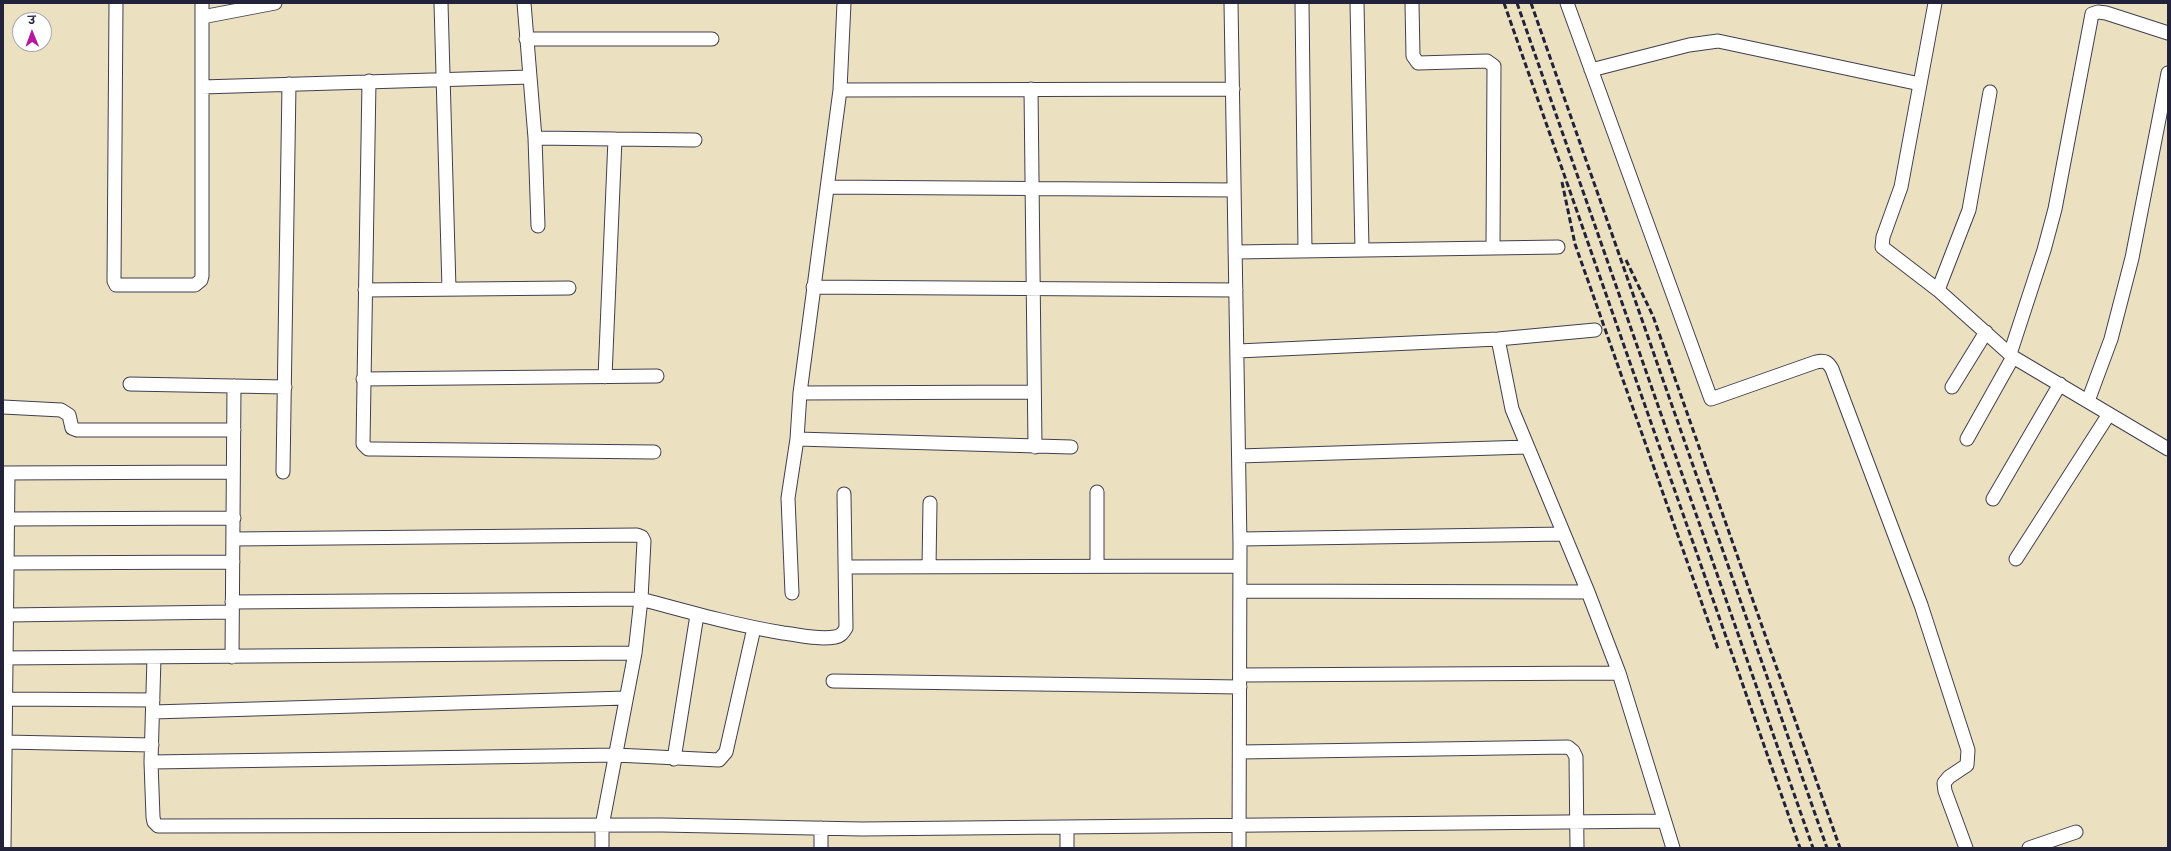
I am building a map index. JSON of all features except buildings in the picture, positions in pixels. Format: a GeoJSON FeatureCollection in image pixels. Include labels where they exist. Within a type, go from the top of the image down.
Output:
{"type":"FeatureCollection","features":[{"type":"Feature","properties":{"kind":"street"},"geometry":{"type":"LineString","coordinates":[[116,3],[113,277],[116,284],[195,285],[201,280],[202,3]]}},
{"type":"Feature","properties":{"kind":"street"},"geometry":{"type":"LineString","coordinates":[[202,18],[275,3]]}},
{"type":"Feature","properties":{"kind":"street"},"geometry":{"type":"LineString","coordinates":[[441,3],[449,289]]}},
{"type":"Feature","properties":{"kind":"street"},"geometry":{"type":"LineString","coordinates":[[524,3],[535,138],[538,226]]}},
{"type":"Feature","properties":{"kind":"street"},"geometry":{"type":"LineString","coordinates":[[792,593],[788,498],[797,439],[800,393],[840,90],[844,3]]}},
{"type":"Feature","properties":{"kind":"street"},"geometry":{"type":"LineString","coordinates":[[1231,3],[1240,539],[1239,848]]}},
{"type":"Feature","properties":{"kind":"street"},"geometry":{"type":"LineString","coordinates":[[1302,3],[1306,251]]}},
{"type":"Feature","properties":{"kind":"street"},"geometry":{"type":"LineString","coordinates":[[1357,3],[1362,250]]}},
{"type":"Feature","properties":{"kind":"street"},"geometry":{"type":"LineString","coordinates":[[1412,3],[1413,56],[1418,63],[1487,61],[1494,66],[1493,248]]}},
{"type":"Feature","properties":{"kind":"street"},"geometry":{"type":"LineString","coordinates":[[1566,3],[1711,399],[1816,362],[1823,361],[1828,363],[1832,369],[1921,605],[1968,750],[1967,765],[1948,777],[1944,784],[1945,791],[1966,848]]}},
{"type":"Feature","properties":{"kind":"street"},"geometry":{"type":"LineString","coordinates":[[1935,3],[1901,187],[1883,237],[1882,247],[1938,290],[2011,355],[2168,449]]}},
{"type":"Feature","properties":{"kind":"street"},"geometry":{"type":"LineString","coordinates":[[1967,439],[2011,355],[2044,250],[2055,209],[2092,14],[2098,12],[2106,13],[2168,33]]}},
{"type":"Feature","properties":{"kind":"street"},"geometry":{"type":"LineString","coordinates":[[526,39],[712,40]]}},
{"type":"Feature","properties":{"kind":"street"},"geometry":{"type":"LineString","coordinates":[[1591,70],[1689,45],[1718,41],[1920,84]]}},
{"type":"Feature","properties":{"kind":"street"},"geometry":{"type":"LineString","coordinates":[[2088,401],[2111,339],[2132,258],[2168,73]]}},
{"type":"Feature","properties":{"kind":"street"},"geometry":{"type":"LineString","coordinates":[[202,87],[530,77]]}},
{"type":"Feature","properties":{"kind":"street"},"geometry":{"type":"LineString","coordinates":[[369,81],[363,444],[368,449],[654,452]]}},
{"type":"Feature","properties":{"kind":"street"},"geometry":{"type":"LineString","coordinates":[[284,472],[289,84]]}},
{"type":"Feature","properties":{"kind":"street"},"geometry":{"type":"LineString","coordinates":[[1031,89],[1034,447]]}},
{"type":"Feature","properties":{"kind":"street"},"geometry":{"type":"LineString","coordinates":[[840,90],[1233,89]]}},
{"type":"Feature","properties":{"kind":"street"},"geometry":{"type":"LineString","coordinates":[[1938,290],[1969,210],[1990,92]]}},
{"type":"Feature","properties":{"kind":"street"},"geometry":{"type":"LineString","coordinates":[[535,138],[695,140]]}},
{"type":"Feature","properties":{"kind":"street"},"geometry":{"type":"LineString","coordinates":[[605,377],[616,139]]}},
{"type":"Feature","properties":{"kind":"street"},"geometry":{"type":"LineString","coordinates":[[827,187],[1234,190]]}},
{"type":"Feature","properties":{"kind":"street"},"geometry":{"type":"LineString","coordinates":[[1236,252],[1558,248]]}},
{"type":"Feature","properties":{"kind":"street"},"geometry":{"type":"LineString","coordinates":[[814,287],[1236,290]]}},
{"type":"Feature","properties":{"kind":"street"},"geometry":{"type":"LineString","coordinates":[[365,290],[570,288]]}},
{"type":"Feature","properties":{"kind":"street"},"geometry":{"type":"LineString","coordinates":[[1238,351],[1498,339],[1595,330]]}},
{"type":"Feature","properties":{"kind":"street"},"geometry":{"type":"LineString","coordinates":[[1952,388],[1986,332]]}},
{"type":"Feature","properties":{"kind":"street"},"geometry":{"type":"LineString","coordinates":[[1498,339],[1509,400],[1527,447],[1588,592],[1619,673],[1673,848]]}},
{"type":"Feature","properties":{"kind":"street"},"geometry":{"type":"LineString","coordinates":[[363,379],[657,376]]}},
{"type":"Feature","properties":{"kind":"street"},"geometry":{"type":"LineString","coordinates":[[130,384],[285,387]]}},
{"type":"Feature","properties":{"kind":"street"},"geometry":{"type":"LineString","coordinates":[[1993,499],[2060,384]]}},
{"type":"Feature","properties":{"kind":"street"},"geometry":{"type":"LineString","coordinates":[[232,657],[234,386]]}},
{"type":"Feature","properties":{"kind":"street"},"geometry":{"type":"LineString","coordinates":[[800,393],[1034,392]]}},
{"type":"Feature","properties":{"kind":"street"},"geometry":{"type":"LineString","coordinates":[[3,407],[60,410],[69,415],[72,428],[77,430],[234,430]]}},
{"type":"Feature","properties":{"kind":"street"},"geometry":{"type":"LineString","coordinates":[[2016,559],[2109,414]]}},
{"type":"Feature","properties":{"kind":"street"},"geometry":{"type":"LineString","coordinates":[[797,439],[1071,447]]}},
{"type":"Feature","properties":{"kind":"street"},"geometry":{"type":"LineString","coordinates":[[1239,456],[1527,447]]}},
{"type":"Feature","properties":{"kind":"street"},"geometry":{"type":"LineString","coordinates":[[4,848],[6,699],[5,658],[7,615],[7,519],[5,474],[233,472]]}},
{"type":"Feature","properties":{"kind":"street"},"geometry":{"type":"LineString","coordinates":[[1097,492],[1097,566]]}},
{"type":"Feature","properties":{"kind":"street"},"geometry":{"type":"LineString","coordinates":[[7,615],[232,607],[641,599],[697,615],[754,628],[808,637],[835,637],[843,634],[846,628],[844,494]]}},
{"type":"Feature","properties":{"kind":"street"},"geometry":{"type":"LineString","coordinates":[[929,566],[930,503]]}},
{"type":"Feature","properties":{"kind":"street"},"geometry":{"type":"LineString","coordinates":[[7,519],[234,518]]}},
{"type":"Feature","properties":{"kind":"street"},"geometry":{"type":"LineString","coordinates":[[1240,539],[1564,534]]}},
{"type":"Feature","properties":{"kind":"street"},"geometry":{"type":"LineString","coordinates":[[234,539],[642,537],[644,541],[641,599],[635,653],[602,826],[602,848]]}},
{"type":"Feature","properties":{"kind":"street"},"geometry":{"type":"LineString","coordinates":[[6,562],[233,562]]}},
{"type":"Feature","properties":{"kind":"street"},"geometry":{"type":"LineString","coordinates":[[846,567],[1240,566]]}},
{"type":"Feature","properties":{"kind":"street"},"geometry":{"type":"LineString","coordinates":[[1240,591],[1588,592]]}},
{"type":"Feature","properties":{"kind":"street"},"geometry":{"type":"LineString","coordinates":[[674,759],[697,615]]}},
{"type":"Feature","properties":{"kind":"street"},"geometry":{"type":"LineString","coordinates":[[152,762],[616,755],[713,760],[723,757],[754,628]]}},
{"type":"Feature","properties":{"kind":"street"},"geometry":{"type":"LineString","coordinates":[[5,658],[635,653]]}},
{"type":"Feature","properties":{"kind":"street"},"geometry":{"type":"LineString","coordinates":[[154,657],[152,745],[153,817],[154,822],[158,826],[1067,828],[1664,821]]}},
{"type":"Feature","properties":{"kind":"street"},"geometry":{"type":"LineString","coordinates":[[832,681],[1240,681],[1619,673]]}},
{"type":"Feature","properties":{"kind":"street"},"geometry":{"type":"LineString","coordinates":[[6,699],[153,706],[626,698]]}},
{"type":"Feature","properties":{"kind":"street"},"geometry":{"type":"LineString","coordinates":[[5,742],[152,745]]}},
{"type":"Feature","properties":{"kind":"street"},"geometry":{"type":"LineString","coordinates":[[1240,752],[1568,747],[1573,751],[1576,757],[1577,848]]}},
{"type":"Feature","properties":{"kind":"street"},"geometry":{"type":"LineString","coordinates":[[821,828],[821,848]]}},
{"type":"Feature","properties":{"kind":"street"},"geometry":{"type":"LineString","coordinates":[[1067,828],[1067,848]]}},
{"type":"Feature","properties":{"kind":"street"},"geometry":{"type":"LineString","coordinates":[[2029,848],[2076,832]]}},
{"type":"Feature","properties":{"kind":"railway"},"geometry":{"type":"LineString","coordinates":[[1504,3],[1800,848]]}},
{"type":"Feature","properties":{"kind":"railway"},"geometry":{"type":"LineString","coordinates":[[1517,3],[1813,848]]}},
{"type":"Feature","properties":{"kind":"railway"},"geometry":{"type":"LineString","coordinates":[[1531,3],[1827,848]]}},
{"type":"Feature","properties":{"kind":"railway"},"geometry":{"type":"LineString","coordinates":[[1562,182],[1575,244],[1718,649]]}},
{"type":"Feature","properties":{"kind":"railway"},"geometry":{"type":"LineString","coordinates":[[1626,260],[1653,316],[1840,848]]}}]}
